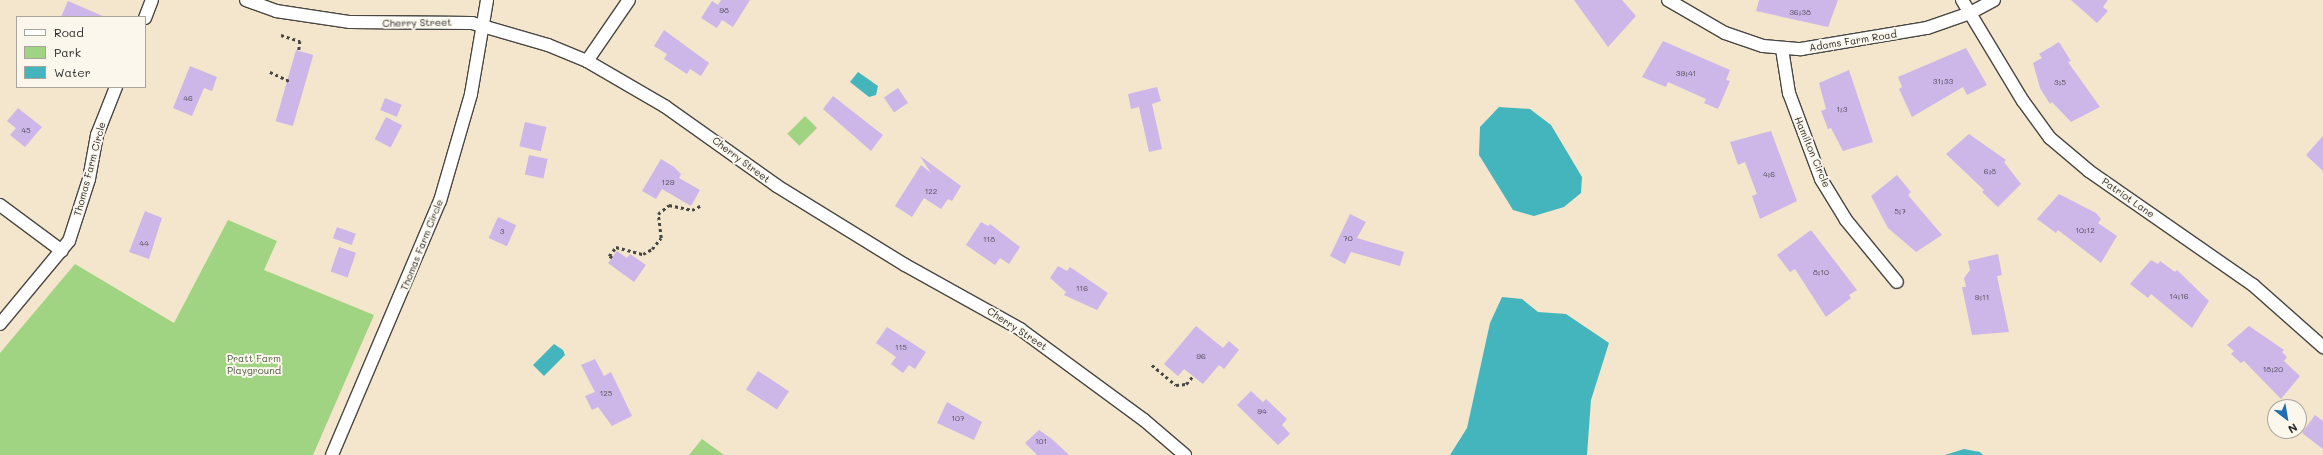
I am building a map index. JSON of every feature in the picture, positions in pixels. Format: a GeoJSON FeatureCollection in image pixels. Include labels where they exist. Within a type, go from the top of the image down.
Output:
{"type":"FeatureCollection","features":[{"type":"Feature","properties":{"kind":"street"},"geometry":{"type":"LineString","coordinates":[[146,16],[152,0]]}},
{"type":"Feature","properties":{"kind":"street","name":"Cherry Street"},"geometry":{"type":"LineString","coordinates":[[246,0],[276,11],[350,22],[442,21],[481,25],[587,61],[666,107],[777,186],[1020,329],[1144,420],[1185,455]]}},
{"type":"Feature","properties":{"kind":"street","name":"Thomas Farm Circle"},"geometry":{"type":"LineString","coordinates":[[332,455],[440,201],[471,94],[481,25],[487,0]]}},
{"type":"Feature","properties":{"kind":"street"},"geometry":{"type":"LineString","coordinates":[[587,61],[629,0]]}},
{"type":"Feature","properties":{"kind":"street","name":"Adams Farm Road"},"geometry":{"type":"LineString","coordinates":[[1668,0],[1725,33],[1782,49],[1820,47],[1905,33],[1970,13],[1994,0]]}},
{"type":"Feature","properties":{"kind":"street","name":"Patriot Lane"},"geometry":{"type":"LineString","coordinates":[[1962,0],[2050,138],[2089,171],[2259,289],[2323,347]]}},
{"type":"Feature","properties":{"kind":"street","name":"Hamilton Circle"},"geometry":{"type":"LineString","coordinates":[[1782,49],[1789,93],[1821,179],[1846,220],[1897,282]]}},
{"type":"Feature","properties":{"kind":"street","name":"Thomas Farm Circle"},"geometry":{"type":"LineString","coordinates":[[0,324],[62,251],[74,229],[89,179],[97,135],[116,88]]}},
{"type":"Feature","properties":{"kind":"street"},"geometry":{"type":"LineString","coordinates":[[0,205],[62,251]]}},
{"type":"Feature","properties":{"kind":"path"},"geometry":{"type":"LineString","coordinates":[[281,35],[300,41],[299,50]]}},
{"type":"Feature","properties":{"kind":"path"},"geometry":{"type":"LineString","coordinates":[[270,72],[289,81]]}},
{"type":"Feature","properties":{"kind":"path"},"geometry":{"type":"LineString","coordinates":[[612,258],[609,256],[616,247],[643,254],[652,249],[661,238],[658,214],[669,205],[692,210],[700,206]]}},
{"type":"Feature","properties":{"kind":"path"},"geometry":{"type":"LineString","coordinates":[[1152,365],[1176,385],[1186,384],[1193,376]]}},
{"type":"Feature","properties":{"kind":"green space"},"geometry":{"type":"Polygon","coordinates":[[[805,116],[817,128],[799,146],[787,134],[805,116]]]}},
{"type":"Feature","properties":{"kind":"green space","name":"Pratt Farm Playground"},"geometry":{"type":"Polygon","coordinates":[[[228,220],[277,241],[264,270],[374,315],[313,455],[0,455],[0,353],[75,264],[174,323],[228,220]]]}},
{"type":"Feature","properties":{"kind":"green space"},"geometry":{"type":"Polygon","coordinates":[[[702,439],[724,455],[689,455],[702,439]]]}},
{"type":"Feature","properties":{"kind":"water"},"geometry":{"type":"Polygon","coordinates":[[[858,72],[878,86],[876,95],[869,97],[850,82],[858,72]]]}},
{"type":"Feature","properties":{"kind":"water"},"geometry":{"type":"Polygon","coordinates":[[[1499,107],[1530,109],[1551,125],[1582,177],[1581,193],[1564,207],[1534,216],[1513,210],[1479,155],[1480,127],[1499,107]]]}},
{"type":"Feature","properties":{"kind":"water"},"geometry":{"type":"Polygon","coordinates":[[[1502,297],[1522,299],[1538,312],[1566,314],[1609,343],[1591,400],[1587,455],[1450,455],[1467,428],[1490,323],[1502,297]]]}},
{"type":"Feature","properties":{"kind":"water"},"geometry":{"type":"Polygon","coordinates":[[[554,344],[563,350],[565,355],[544,376],[533,365],[554,344]]]}},
{"type":"Feature","properties":{"kind":"water"},"geometry":{"type":"Polygon","coordinates":[[[1964,449],[1980,452],[1983,455],[1945,455],[1964,449]]]}},
{"type":"Feature","properties":{"kind":"building"},"geometry":{"type":"Polygon","coordinates":[[[721,0],[750,0],[733,27],[722,20],[717,28],[701,18],[712,1],[718,5],[721,0]]]}},
{"type":"Feature","properties":{"kind":"building"},"geometry":{"type":"Polygon","coordinates":[[[1574,0],[1622,0],[1636,16],[1608,47],[1574,0]]]}},
{"type":"Feature","properties":{"kind":"building"},"geometry":{"type":"Polygon","coordinates":[[[1759,0],[1838,0],[1828,27],[1756,11],[1759,0]]]}},
{"type":"Feature","properties":{"kind":"building"},"geometry":{"type":"Polygon","coordinates":[[[2071,0],[2108,0],[2103,7],[2108,11],[2097,23],[2071,0]]]}},
{"type":"Feature","properties":{"kind":"building"},"geometry":{"type":"Polygon","coordinates":[[[68,1],[103,16],[61,16],[68,1]]]}},
{"type":"Feature","properties":{"kind":"building"},"geometry":{"type":"Polygon","coordinates":[[[664,30],[709,63],[701,76],[690,69],[687,74],[664,59],[667,54],[654,46],[664,30]]]}},
{"type":"Feature","properties":{"kind":"building"},"geometry":{"type":"Polygon","coordinates":[[[1663,41],[1730,70],[1726,80],[1730,81],[1718,109],[1704,103],[1706,99],[1668,82],[1666,87],[1642,77],[1663,41]]]}},
{"type":"Feature","properties":{"kind":"building"},"geometry":{"type":"Polygon","coordinates":[[[2059,42],[2071,61],[2068,62],[2100,107],[2071,122],[2052,102],[2050,104],[2040,88],[2033,63],[2042,58],[2039,54],[2059,42]]]}},
{"type":"Feature","properties":{"kind":"building"},"geometry":{"type":"Polygon","coordinates":[[[1966,48],[1987,85],[1967,95],[1963,87],[1912,117],[1899,89],[1902,87],[1898,77],[1966,48]]]}},
{"type":"Feature","properties":{"kind":"building"},"geometry":{"type":"Polygon","coordinates":[[[296,50],[313,55],[293,126],[276,121],[296,50]]]}},
{"type":"Feature","properties":{"kind":"building"},"geometry":{"type":"Polygon","coordinates":[[[190,66],[217,77],[212,91],[204,88],[192,116],[173,108],[190,66]]]}},
{"type":"Feature","properties":{"kind":"building"},"geometry":{"type":"Polygon","coordinates":[[[1849,70],[1873,142],[1843,151],[1831,128],[1828,129],[1821,111],[1826,109],[1819,83],[1849,70]]]}},
{"type":"Feature","properties":{"kind":"building"},"geometry":{"type":"Polygon","coordinates":[[[1157,87],[1161,101],[1152,104],[1162,149],[1149,152],[1139,107],[1131,109],[1128,94],[1157,87]]]}},
{"type":"Feature","properties":{"kind":"building"},"geometry":{"type":"Polygon","coordinates":[[[898,88],[908,103],[894,112],[884,98],[898,88]]]}},
{"type":"Feature","properties":{"kind":"building"},"geometry":{"type":"Polygon","coordinates":[[[833,96],[883,135],[871,151],[823,109],[833,96]]]}},
{"type":"Feature","properties":{"kind":"building"},"geometry":{"type":"Polygon","coordinates":[[[385,98],[402,105],[397,117],[380,110],[385,98]]]}},
{"type":"Feature","properties":{"kind":"building"},"geometry":{"type":"Polygon","coordinates":[[[18,108],[42,127],[25,147],[10,135],[16,128],[7,121],[18,108]]]}},
{"type":"Feature","properties":{"kind":"building"},"geometry":{"type":"Polygon","coordinates":[[[386,117],[402,125],[391,147],[375,139],[386,117]]]}},
{"type":"Feature","properties":{"kind":"building"},"geometry":{"type":"Polygon","coordinates":[[[525,122],[546,127],[541,151],[519,146],[525,122]]]}},
{"type":"Feature","properties":{"kind":"building"},"geometry":{"type":"Polygon","coordinates":[[[1771,131],[1797,201],[1760,219],[1752,196],[1757,194],[1745,162],[1738,165],[1730,142],[1771,131]]]}},
{"type":"Feature","properties":{"kind":"building"},"geometry":{"type":"Polygon","coordinates":[[[1969,134],[2006,160],[2004,162],[2021,184],[1998,207],[1982,192],[1984,190],[1946,154],[1969,134]]]}},
{"type":"Feature","properties":{"kind":"building"},"geometry":{"type":"Polygon","coordinates":[[[2323,136],[2323,171],[2306,155],[2323,136]]]}},
{"type":"Feature","properties":{"kind":"building"},"geometry":{"type":"Polygon","coordinates":[[[529,155],[548,159],[543,179],[525,175],[529,155]]]}},
{"type":"Feature","properties":{"kind":"building"},"geometry":{"type":"Polygon","coordinates":[[[920,156],[961,186],[952,201],[948,199],[941,209],[924,198],[912,217],[895,206],[921,165],[931,173],[920,156]]]}},
{"type":"Feature","properties":{"kind":"building"},"geometry":{"type":"Polygon","coordinates":[[[661,159],[674,167],[681,174],[679,178],[700,190],[691,206],[662,189],[656,199],[642,191],[661,159]]]}},
{"type":"Feature","properties":{"kind":"building"},"geometry":{"type":"Polygon","coordinates":[[[1897,175],[1911,192],[1908,195],[1942,235],[1916,252],[1888,228],[1871,196],[1897,175]]]}},
{"type":"Feature","properties":{"kind":"building"},"geometry":{"type":"Polygon","coordinates":[[[2059,194],[2096,213],[2101,219],[2098,223],[2117,236],[2101,263],[2058,230],[2056,233],[2037,219],[2059,194]]]}},
{"type":"Feature","properties":{"kind":"building"},"geometry":{"type":"Polygon","coordinates":[[[145,211],[162,218],[149,259],[129,252],[145,211]]]}},
{"type":"Feature","properties":{"kind":"building"},"geometry":{"type":"Polygon","coordinates":[[[1350,214],[1366,222],[1357,238],[1404,252],[1400,266],[1351,252],[1345,264],[1330,256],[1350,214]]]}},
{"type":"Feature","properties":{"kind":"building"},"geometry":{"type":"Polygon","coordinates":[[[498,217],[516,225],[507,246],[489,238],[498,217]]]}},
{"type":"Feature","properties":{"kind":"building"},"geometry":{"type":"Polygon","coordinates":[[[981,222],[988,226],[990,224],[1020,247],[1009,264],[1000,258],[995,265],[966,245],[981,222]]]}},
{"type":"Feature","properties":{"kind":"building"},"geometry":{"type":"Polygon","coordinates":[[[337,227],[356,234],[352,245],[333,238],[337,227]]]}},
{"type":"Feature","properties":{"kind":"building"},"geometry":{"type":"Polygon","coordinates":[[[1811,230],[1857,290],[1849,295],[1851,298],[1826,317],[1795,269],[1790,272],[1777,255],[1811,230]]]}},
{"type":"Feature","properties":{"kind":"building"},"geometry":{"type":"Polygon","coordinates":[[[339,247],[356,253],[348,277],[331,272],[339,247]]]}},
{"type":"Feature","properties":{"kind":"building"},"geometry":{"type":"Polygon","coordinates":[[[617,251],[627,258],[630,254],[646,265],[634,282],[608,263],[617,251]]]}},
{"type":"Feature","properties":{"kind":"building"},"geometry":{"type":"Polygon","coordinates":[[[1998,254],[2002,275],[1997,276],[2009,332],[1972,335],[1962,287],[1966,287],[1964,278],[1970,270],[1968,261],[1998,254]]]}},
{"type":"Feature","properties":{"kind":"building"},"geometry":{"type":"Polygon","coordinates":[[[2151,260],[2158,264],[2160,261],[2175,272],[2177,270],[2209,301],[2192,328],[2151,294],[2148,298],[2130,284],[2151,260]]]}},
{"type":"Feature","properties":{"kind":"building"},"geometry":{"type":"Polygon","coordinates":[[[1058,266],[1067,271],[1070,267],[1108,293],[1097,310],[1064,295],[1066,292],[1050,278],[1058,266]]]}},
{"type":"Feature","properties":{"kind":"building"},"geometry":{"type":"Polygon","coordinates":[[[1196,326],[1223,348],[1229,341],[1239,350],[1224,369],[1219,365],[1203,384],[1184,369],[1178,376],[1164,364],[1196,326]]]}},
{"type":"Feature","properties":{"kind":"building"},"geometry":{"type":"Polygon","coordinates":[[[2249,326],[2284,350],[2282,352],[2287,357],[2284,361],[2300,376],[2281,399],[2244,361],[2241,363],[2231,354],[2234,351],[2227,345],[2249,326]]]}},
{"type":"Feature","properties":{"kind":"building"},"geometry":{"type":"Polygon","coordinates":[[[887,327],[926,352],[915,369],[909,365],[903,373],[891,364],[896,357],[876,343],[887,327]]]}},
{"type":"Feature","properties":{"kind":"building"},"geometry":{"type":"Polygon","coordinates":[[[595,359],[604,376],[611,372],[632,416],[612,426],[598,407],[592,410],[585,396],[595,392],[581,365],[595,359]]]}},
{"type":"Feature","properties":{"kind":"building"},"geometry":{"type":"Polygon","coordinates":[[[758,371],[789,391],[777,410],[746,389],[758,371]]]}},
{"type":"Feature","properties":{"kind":"building"},"geometry":{"type":"Polygon","coordinates":[[[1251,391],[1263,402],[1266,399],[1287,419],[1282,425],[1290,434],[1278,445],[1237,405],[1251,391]]]}},
{"type":"Feature","properties":{"kind":"building"},"geometry":{"type":"Polygon","coordinates":[[[947,402],[982,422],[974,440],[937,423],[947,402]]]}},
{"type":"Feature","properties":{"kind":"building"},"geometry":{"type":"Polygon","coordinates":[[[2315,415],[2323,421],[2323,449],[2307,437],[2307,426],[2315,415]]]}},
{"type":"Feature","properties":{"kind":"building"},"geometry":{"type":"Polygon","coordinates":[[[1039,430],[1052,439],[1069,455],[1037,455],[1025,443],[1039,430]]]}}]}
